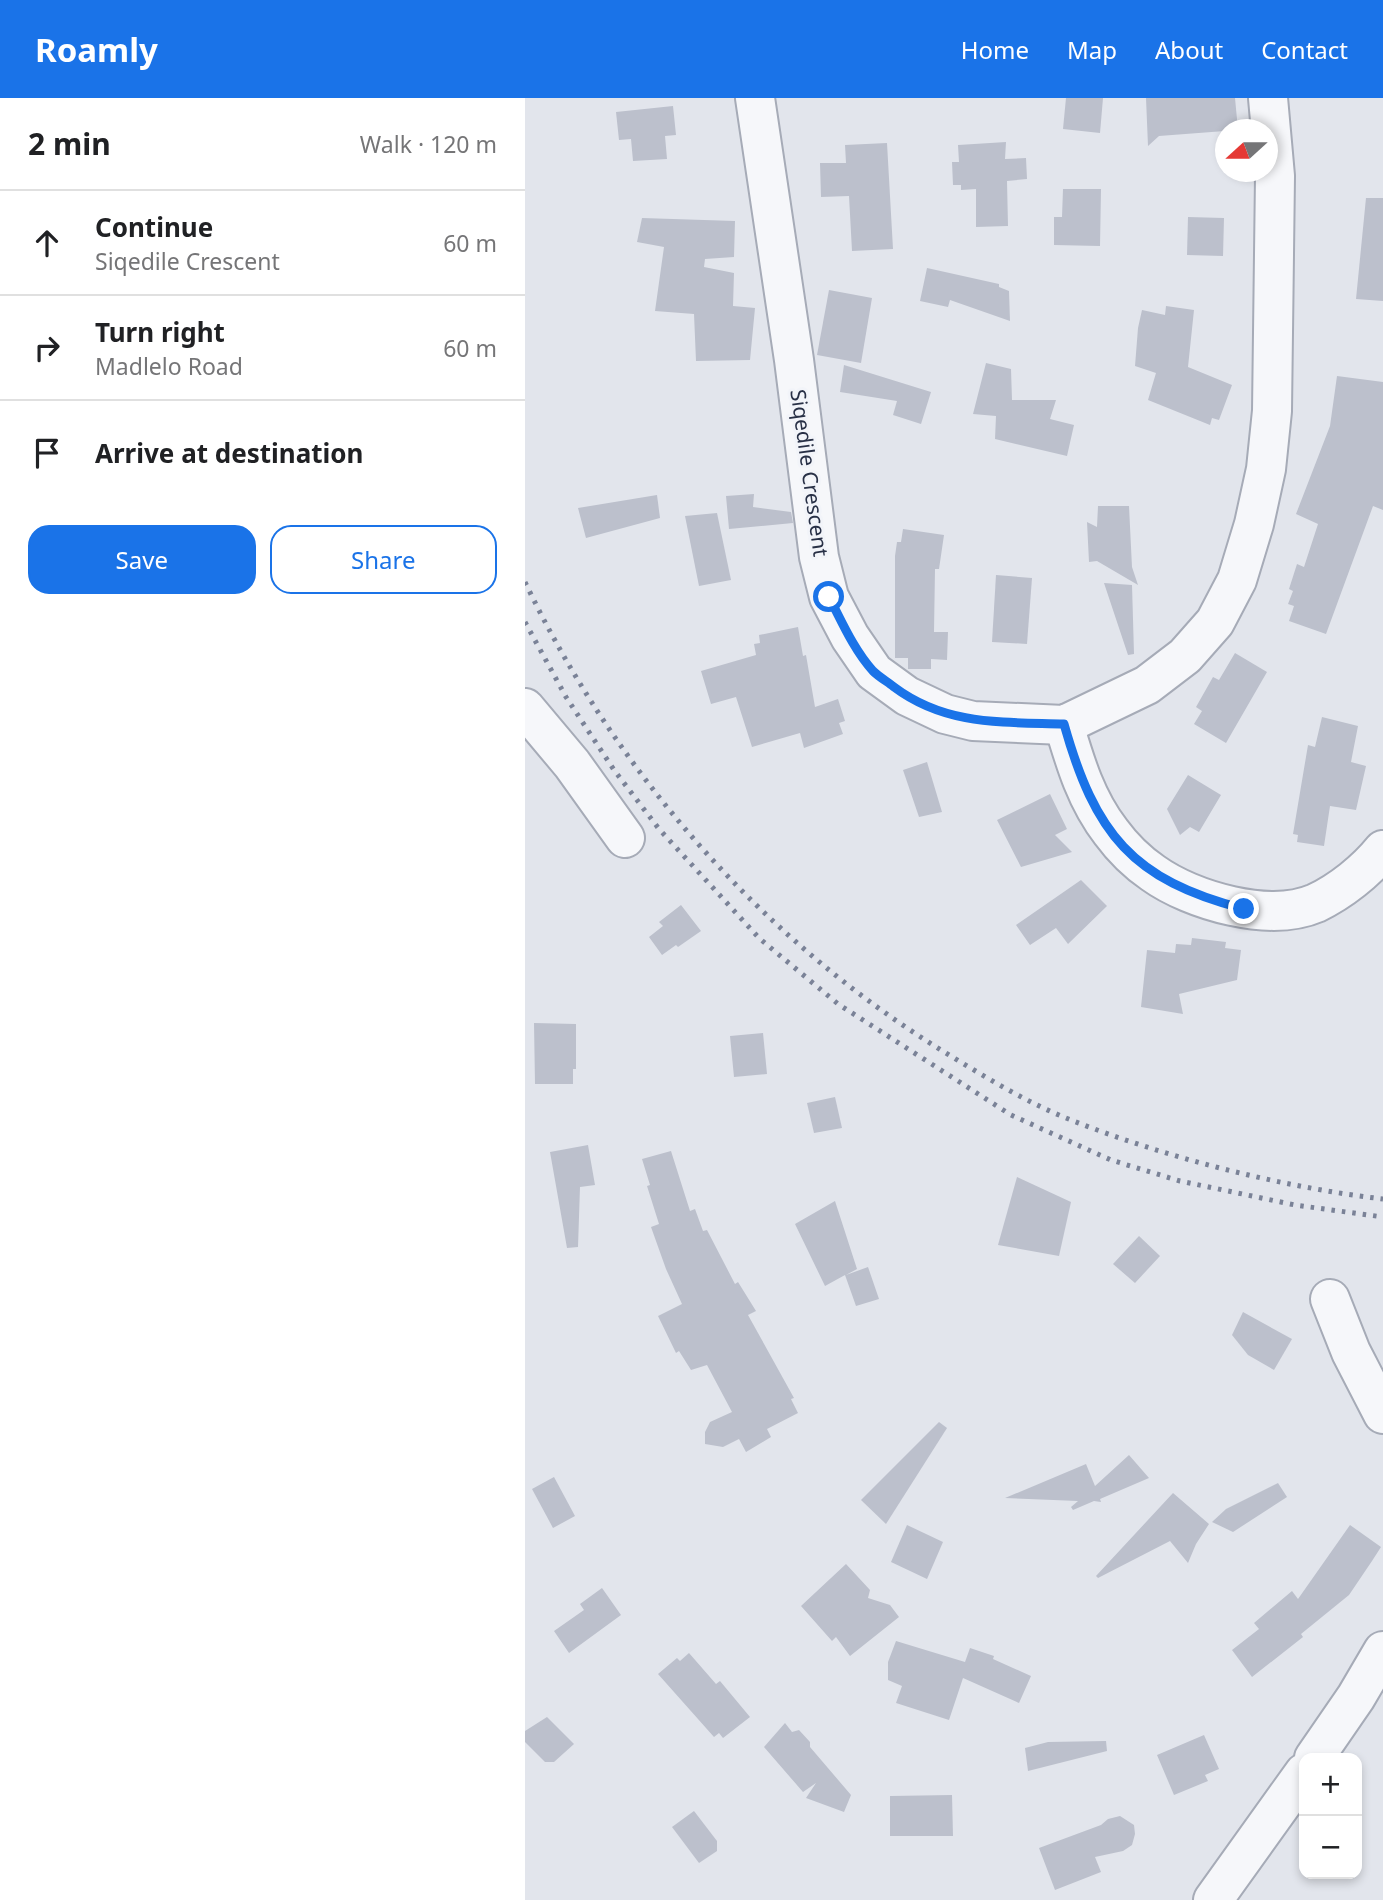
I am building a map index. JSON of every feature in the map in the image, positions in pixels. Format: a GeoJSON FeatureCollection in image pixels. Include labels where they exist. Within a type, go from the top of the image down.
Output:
{"type":"FeatureCollection","features":[{"type":"Feature","properties":{"kind":"street","name":"Siqedile Crescent"},"geometry":{"type":"LineString","coordinates":[[755,98],[794,360],[819,557],[829,597],[850,637],[874,672],[907,696],[945,714],[973,721],[1064,724],[1147,685],[1185,656],[1215,622],[1237,580],[1254,524],[1266,469],[1272,411],[1275,176],[1268,98]]}},
{"type":"Feature","properties":{"kind":"street"},"geometry":{"type":"LineString","coordinates":[[525,708],[572,764],[625,838]]}},
{"type":"Feature","properties":{"kind":"street"},"geometry":{"type":"LineString","coordinates":[[1064,724],[1084,788],[1110,831],[1133,857],[1153,874],[1181,889],[1244,909],[1265,911],[1297,908],[1315,904],[1335,892],[1370,866],[1383,850]]}},
{"type":"Feature","properties":{"kind":"street"},"geometry":{"type":"LineString","coordinates":[[1330,1299],[1350,1352],[1383,1414]]}},
{"type":"Feature","properties":{"kind":"street"},"geometry":{"type":"LineString","coordinates":[[1318,1753],[1356,1698],[1383,1651]]}},
{"type":"Feature","properties":{"kind":"street"},"geometry":{"type":"LineString","coordinates":[[1213,1900],[1299,1780]]}},
{"type":"Feature","properties":{"kind":"building"},"geometry":{"type":"Polygon","coordinates":[[[1066,98],[1103,98],[1100,133],[1063,129],[1066,98]]]}},
{"type":"Feature","properties":{"kind":"building"},"geometry":{"type":"Polygon","coordinates":[[[1146,98],[1235,98],[1237,119],[1215,119],[1215,132],[1159,136],[1148,146],[1146,98]]]}},
{"type":"Feature","properties":{"kind":"building"},"geometry":{"type":"Polygon","coordinates":[[[673,106],[676,135],[665,136],[667,159],[633,161],[631,139],[619,140],[616,112],[673,106]]]}},
{"type":"Feature","properties":{"kind":"building"},"geometry":{"type":"Polygon","coordinates":[[[1006,142],[1005,159],[1026,158],[1027,179],[1007,181],[1008,226],[976,227],[976,189],[961,190],[961,185],[953,185],[952,162],[959,162],[958,145],[1006,142]]]}},
{"type":"Feature","properties":{"kind":"building"},"geometry":{"type":"Polygon","coordinates":[[[887,143],[893,249],[852,251],[849,196],[821,197],[820,163],[846,163],[845,145],[887,143]]]}},
{"type":"Feature","properties":{"kind":"building"},"geometry":{"type":"Polygon","coordinates":[[[1063,189],[1101,189],[1100,246],[1054,245],[1054,217],[1062,217],[1063,189]]]}},
{"type":"Feature","properties":{"kind":"building"},"geometry":{"type":"Polygon","coordinates":[[[1366,198],[1383,198],[1383,301],[1356,299],[1366,198]]]}},
{"type":"Feature","properties":{"kind":"building"},"geometry":{"type":"Polygon","coordinates":[[[1188,217],[1224,218],[1223,256],[1187,255],[1188,217]]]}},
{"type":"Feature","properties":{"kind":"building"},"geometry":{"type":"Polygon","coordinates":[[[642,218],[735,221],[734,257],[705,259],[704,267],[734,273],[733,306],[755,308],[750,360],[696,361],[694,314],[655,311],[664,247],[637,242],[642,218]]]}},
{"type":"Feature","properties":{"kind":"building"},"geometry":{"type":"Polygon","coordinates":[[[927,268],[999,284],[999,287],[1009,291],[1010,321],[950,300],[948,307],[920,301],[927,268]]]}},
{"type":"Feature","properties":{"kind":"building"},"geometry":{"type":"Polygon","coordinates":[[[829,290],[872,298],[861,363],[817,355],[829,290]]]}},
{"type":"Feature","properties":{"kind":"building"},"geometry":{"type":"Polygon","coordinates":[[[1166,306],[1194,310],[1188,367],[1232,385],[1219,420],[1212,418],[1210,425],[1148,400],[1156,373],[1135,366],[1142,310],[1165,315],[1166,306]]]}},
{"type":"Feature","properties":{"kind":"building"},"geometry":{"type":"Polygon","coordinates":[[[986,363],[1011,369],[1012,400],[1056,400],[1050,419],[1074,425],[1067,456],[995,439],[996,416],[973,414],[986,363]]]}},
{"type":"Feature","properties":{"kind":"building"},"geometry":{"type":"Polygon","coordinates":[[[844,365],[931,392],[921,424],[893,415],[897,401],[840,392],[844,365]]]}},
{"type":"Feature","properties":{"kind":"building"},"geometry":{"type":"Polygon","coordinates":[[[1337,376],[1383,382],[1383,510],[1373,506],[1326,634],[1289,621],[1294,606],[1288,604],[1293,591],[1289,589],[1297,564],[1304,567],[1318,524],[1296,514],[1330,426],[1337,376]]]}},
{"type":"Feature","properties":{"kind":"building"},"geometry":{"type":"Polygon","coordinates":[[[754,494],[753,507],[791,512],[793,523],[729,529],[726,496],[754,494]]]}},
{"type":"Feature","properties":{"kind":"building"},"geometry":{"type":"Polygon","coordinates":[[[657,495],[660,518],[586,538],[578,508],[657,495]]]}},
{"type":"Feature","properties":{"kind":"building"},"geometry":{"type":"Polygon","coordinates":[[[1098,506],[1129,506],[1132,567],[1138,585],[1097,561],[1089,562],[1087,522],[1097,527],[1098,506]]]}},
{"type":"Feature","properties":{"kind":"building"},"geometry":{"type":"Polygon","coordinates":[[[717,513],[731,580],[699,586],[685,516],[717,513]]]}},
{"type":"Feature","properties":{"kind":"building"},"geometry":{"type":"Polygon","coordinates":[[[903,529],[944,535],[939,569],[935,569],[934,632],[948,632],[947,660],[931,659],[931,669],[908,669],[908,658],[895,658],[895,556],[903,529]]]}},
{"type":"Feature","properties":{"kind":"building"},"geometry":{"type":"Polygon","coordinates":[[[996,575],[1032,578],[1027,644],[992,642],[996,575]]]}},
{"type":"Feature","properties":{"kind":"building"},"geometry":{"type":"Polygon","coordinates":[[[1104,583],[1132,585],[1134,654],[1128,655],[1104,583]]]}},
{"type":"Feature","properties":{"kind":"building"},"geometry":{"type":"Polygon","coordinates":[[[798,627],[815,707],[838,699],[845,721],[839,723],[843,734],[804,748],[800,733],[752,747],[736,697],[711,704],[701,671],[756,655],[754,644],[760,643],[759,635],[798,627]]]}},
{"type":"Feature","properties":{"kind":"building"},"geometry":{"type":"Polygon","coordinates":[[[1235,653],[1267,672],[1226,743],[1194,724],[1202,711],[1196,707],[1213,677],[1219,680],[1235,653]]]}},
{"type":"Feature","properties":{"kind":"building"},"geometry":{"type":"Polygon","coordinates":[[[1322,717],[1358,726],[1351,762],[1366,766],[1356,810],[1330,806],[1324,846],[1297,842],[1298,835],[1293,834],[1308,745],[1315,747],[1322,717]]]}},
{"type":"Feature","properties":{"kind":"building"},"geometry":{"type":"Polygon","coordinates":[[[927,762],[942,812],[919,817],[903,770],[927,762]]]}},
{"type":"Feature","properties":{"kind":"building"},"geometry":{"type":"Polygon","coordinates":[[[1188,775],[1221,795],[1199,832],[1190,827],[1180,835],[1167,809],[1188,775]]]}},
{"type":"Feature","properties":{"kind":"building"},"geometry":{"type":"Polygon","coordinates":[[[1050,794],[1067,829],[1055,835],[1072,852],[1021,867],[997,820],[1050,794]]]}},
{"type":"Feature","properties":{"kind":"building"},"geometry":{"type":"Polygon","coordinates":[[[1081,880],[1107,906],[1068,944],[1056,928],[1030,945],[1016,925],[1081,880]]]}},
{"type":"Feature","properties":{"kind":"building"},"geometry":{"type":"Polygon","coordinates":[[[681,905],[701,931],[662,955],[649,937],[663,926],[659,922],[681,905]]]}},
{"type":"Feature","properties":{"kind":"building"},"geometry":{"type":"Polygon","coordinates":[[[1192,938],[1226,942],[1225,948],[1241,950],[1237,980],[1179,994],[1183,1014],[1141,1007],[1147,950],[1175,953],[1176,944],[1191,945],[1192,938]]]}},
{"type":"Feature","properties":{"kind":"building"},"geometry":{"type":"Polygon","coordinates":[[[534,1023],[576,1024],[576,1069],[573,1069],[573,1084],[535,1084],[534,1023]]]}},
{"type":"Feature","properties":{"kind":"building"},"geometry":{"type":"Polygon","coordinates":[[[763,1033],[767,1074],[734,1077],[730,1036],[763,1033]]]}},
{"type":"Feature","properties":{"kind":"building"},"geometry":{"type":"Polygon","coordinates":[[[835,1097],[842,1128],[814,1133],[807,1103],[835,1097]]]}},
{"type":"Feature","properties":{"kind":"building"},"geometry":{"type":"Polygon","coordinates":[[[588,1145],[595,1185],[580,1187],[578,1247],[567,1248],[550,1152],[588,1145]]]}},
{"type":"Feature","properties":{"kind":"building"},"geometry":{"type":"Polygon","coordinates":[[[671,1151],[690,1211],[695,1209],[703,1231],[707,1230],[735,1284],[738,1282],[756,1311],[748,1315],[794,1398],[791,1399],[798,1413],[767,1429],[771,1437],[746,1452],[739,1439],[723,1447],[705,1444],[705,1432],[710,1422],[732,1412],[707,1365],[691,1370],[679,1351],[676,1353],[658,1316],[682,1304],[651,1227],[659,1224],[642,1159],[671,1151]]]}},
{"type":"Feature","properties":{"kind":"building"},"geometry":{"type":"Polygon","coordinates":[[[1017,1177],[1071,1202],[1059,1256],[998,1245],[1017,1177]]]}},
{"type":"Feature","properties":{"kind":"building"},"geometry":{"type":"Polygon","coordinates":[[[835,1201],[857,1269],[846,1275],[868,1267],[879,1299],[856,1306],[845,1275],[825,1286],[795,1224],[835,1201]]]}},
{"type":"Feature","properties":{"kind":"building"},"geometry":{"type":"Polygon","coordinates":[[[1139,1236],[1160,1256],[1135,1283],[1113,1264],[1139,1236]]]}},
{"type":"Feature","properties":{"kind":"building"},"geometry":{"type":"Polygon","coordinates":[[[1243,1312],[1292,1339],[1274,1370],[1248,1355],[1232,1335],[1243,1312]]]}},
{"type":"Feature","properties":{"kind":"building"},"geometry":{"type":"Polygon","coordinates":[[[939,1422],[947,1428],[886,1524],[861,1500],[939,1422]]]}},
{"type":"Feature","properties":{"kind":"building"},"geometry":{"type":"Polygon","coordinates":[[[1129,1455],[1149,1478],[1100,1499],[1101,1502],[1094,1501],[1073,1510],[1071,1507],[1078,1501],[1005,1498],[1086,1464],[1095,1486],[1129,1455]]]}},
{"type":"Feature","properties":{"kind":"building"},"geometry":{"type":"Polygon","coordinates":[[[554,1477],[575,1516],[553,1528],[532,1489],[554,1477]]]}},
{"type":"Feature","properties":{"kind":"building"},"geometry":{"type":"Polygon","coordinates":[[[1278,1483],[1287,1497],[1233,1532],[1212,1522],[1226,1509],[1278,1483]]]}},
{"type":"Feature","properties":{"kind":"building"},"geometry":{"type":"Polygon","coordinates":[[[1173,1493],[1209,1524],[1188,1563],[1170,1541],[1098,1578],[1096,1576],[1173,1493]]]}},
{"type":"Feature","properties":{"kind":"building"},"geometry":{"type":"Polygon","coordinates":[[[907,1525],[943,1542],[927,1579],[891,1562],[907,1525]]]}},
{"type":"Feature","properties":{"kind":"building"},"geometry":{"type":"Polygon","coordinates":[[[1350,1525],[1381,1547],[1372,1561],[1349,1595],[1301,1634],[1303,1637],[1252,1677],[1232,1650],[1259,1629],[1254,1623],[1292,1591],[1298,1599],[1350,1525]]]}},
{"type":"Feature","properties":{"kind":"building"},"geometry":{"type":"Polygon","coordinates":[[[846,1564],[870,1590],[868,1598],[890,1605],[899,1617],[850,1656],[836,1637],[832,1641],[801,1606],[846,1564]]]}},
{"type":"Feature","properties":{"kind":"building"},"geometry":{"type":"Polygon","coordinates":[[[602,1588],[621,1615],[569,1653],[554,1631],[584,1610],[580,1604],[602,1588]]]}},
{"type":"Feature","properties":{"kind":"building"},"geometry":{"type":"Polygon","coordinates":[[[896,1641],[965,1662],[970,1648],[994,1656],[993,1659],[1031,1676],[1019,1703],[963,1678],[949,1720],[896,1703],[902,1686],[888,1680],[888,1662],[896,1641]]]}},
{"type":"Feature","properties":{"kind":"building"},"geometry":{"type":"Polygon","coordinates":[[[689,1653],[716,1684],[720,1681],[750,1717],[723,1738],[719,1733],[714,1737],[658,1674],[677,1658],[680,1661],[689,1653]]]}},
{"type":"Feature","properties":{"kind":"building"},"geometry":{"type":"Polygon","coordinates":[[[547,1717],[574,1744],[554,1762],[545,1762],[525,1742],[525,1731],[547,1717]]]}},
{"type":"Feature","properties":{"kind":"building"},"geometry":{"type":"Polygon","coordinates":[[[785,1723],[792,1732],[799,1730],[810,1742],[810,1747],[851,1795],[844,1812],[806,1798],[816,1783],[803,1792],[764,1747],[785,1723]]]}},
{"type":"Feature","properties":{"kind":"building"},"geometry":{"type":"Polygon","coordinates":[[[1204,1735],[1219,1769],[1205,1775],[1208,1781],[1174,1795],[1157,1755],[1204,1735]]]}},
{"type":"Feature","properties":{"kind":"building"},"geometry":{"type":"Polygon","coordinates":[[[1106,1741],[1107,1751],[1028,1771],[1025,1748],[1048,1742],[1106,1741]]]}},
{"type":"Feature","properties":{"kind":"building"},"geometry":{"type":"Polygon","coordinates":[[[952,1795],[953,1836],[890,1836],[890,1796],[952,1795]]]}},
{"type":"Feature","properties":{"kind":"building"},"geometry":{"type":"Polygon","coordinates":[[[694,1811],[717,1841],[717,1851],[699,1863],[672,1827],[694,1811]]]}},
{"type":"Feature","properties":{"kind":"building"},"geometry":{"type":"Polygon","coordinates":[[[1120,1816],[1134,1825],[1132,1845],[1123,1851],[1095,1857],[1101,1872],[1055,1890],[1039,1848],[1120,1816]]]}},
{"type":"Feature","properties":{"kind":"railway"},"geometry":{"type":"LineString","coordinates":[[525,582],[563,654],[605,723],[653,789],[705,851],[761,910],[822,964],[886,1013],[1011,1092],[1056,1114],[1108,1134],[1185,1159],[1265,1179],[1383,1199]]}},
{"type":"Feature","properties":{"kind":"railway"},"geometry":{"type":"LineString","coordinates":[[525,622],[566,697],[614,770],[659,829],[759,938],[838,1004],[1011,1115],[1111,1160],[1180,1181],[1295,1205],[1383,1217]]}},
{"type":"Feature","properties":{"kind":"route"},"geometry":{"type":"LineString","coordinates":[[829,597],[850,637],[874,672],[907,696],[945,714],[973,721],[1064,724],[1084,788],[1110,831],[1133,857],[1153,874],[1181,889],[1244,909]]}}]}
